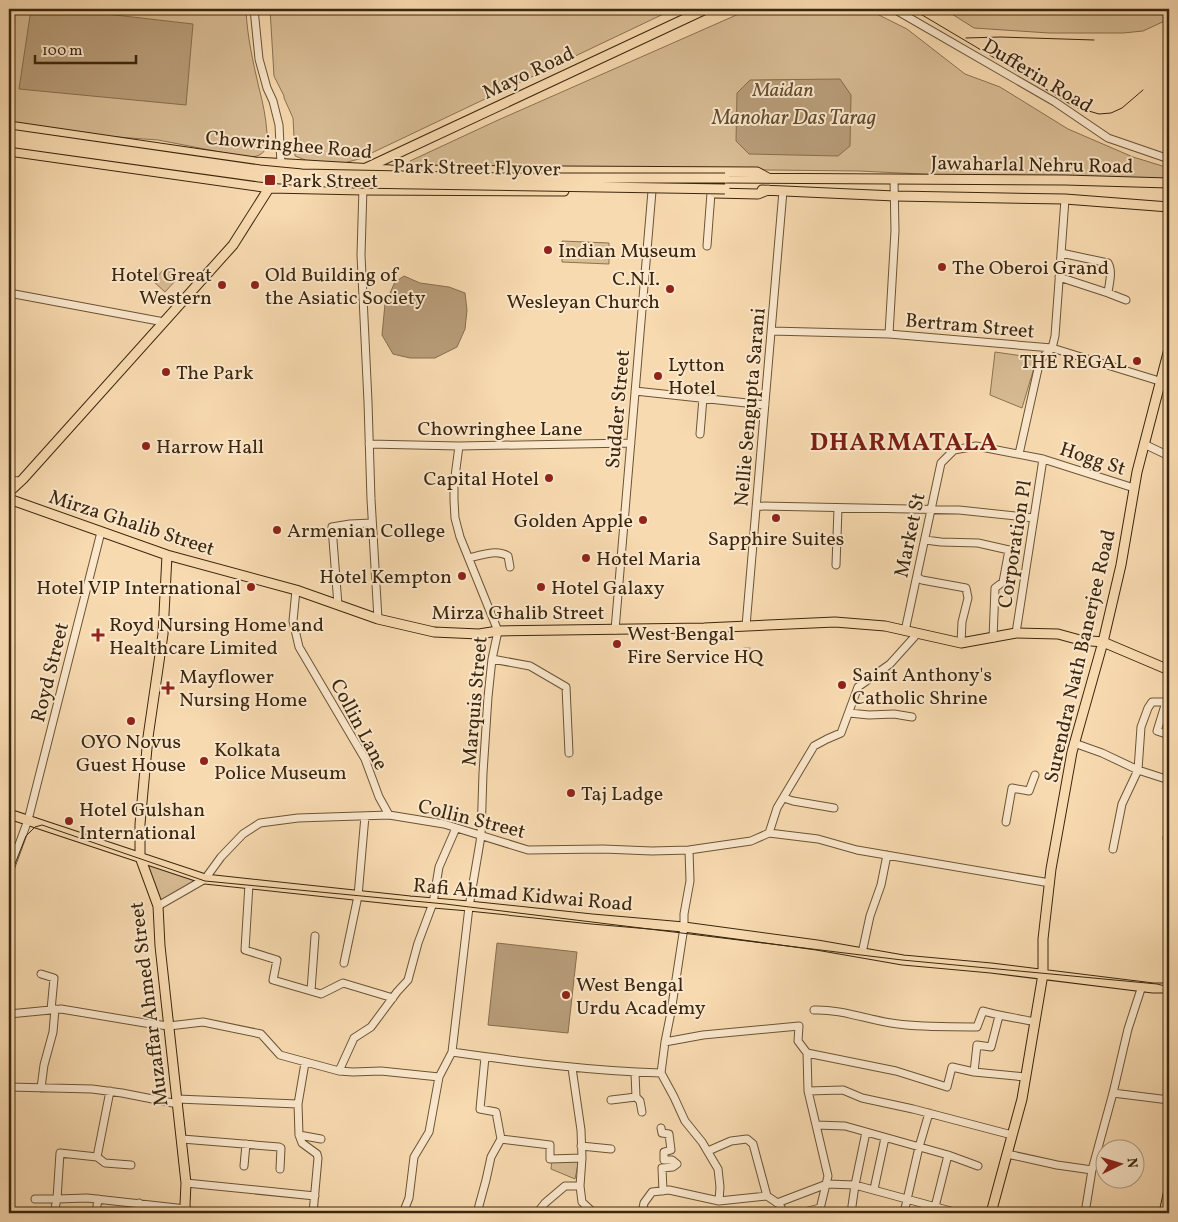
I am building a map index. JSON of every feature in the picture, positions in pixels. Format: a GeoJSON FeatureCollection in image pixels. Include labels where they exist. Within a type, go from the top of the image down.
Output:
{"type":"FeatureCollection","features":[{"type":"Feature","properties":{"kind":"main road","name":"Mayo Road"},"geometry":{"type":"LineString","coordinates":[[366,168],[706,9]]}},
{"type":"Feature","properties":{"kind":"main road","name":"Chowringhee Road"},"geometry":{"type":"LineString","coordinates":[[9,126],[255,162],[281,164],[391,170],[757,172],[768,178]]}},
{"type":"Feature","properties":{"kind":"main road","name":"Park Street Flyover"},"geometry":{"type":"LineString","coordinates":[[9,134],[302,174],[506,178],[768,178]]}},
{"type":"Feature","properties":{"kind":"main road"},"geometry":{"type":"LineString","coordinates":[[95,164],[101,160],[105,153],[104,145],[100,139]]}},
{"type":"Feature","properties":{"kind":"main road","name":"Park Street Flyover"},"geometry":{"type":"LineString","coordinates":[[9,142],[260,177],[302,181],[768,190]]}},
{"type":"Feature","properties":{"kind":"main road","name":"Chowringhee Road"},"geometry":{"type":"LineString","coordinates":[[9,151],[270,188],[652,191],[758,194],[768,190]]}},
{"type":"Feature","properties":{"kind":"main road"},"geometry":{"type":"LineString","coordinates":[[9,492],[23,479],[233,245],[270,188],[281,164]]}},
{"type":"Feature","properties":{"kind":"main road"},"geometry":{"type":"LineString","coordinates":[[768,178],[894,180]]}},
{"type":"Feature","properties":{"kind":"main road","name":"Jawaharlal Nehru Road"},"geometry":{"type":"LineString","coordinates":[[894,180],[1065,180],[1169,183]]}},
{"type":"Feature","properties":{"kind":"main road"},"geometry":{"type":"LineString","coordinates":[[768,190],[895,196],[1065,199],[1169,207]]}},
{"type":"Feature","properties":{"kind":"main road","name":"Surendra Nath Banerjee Road"},"geometry":{"type":"LineString","coordinates":[[990,1213],[1022,1099],[1043,974],[1043,939],[1051,869],[1074,744],[1103,642],[1121,566],[1137,472],[1144,444],[1165,382],[1169,349]]}},
{"type":"Feature","properties":{"kind":"main road","name":"Mirza Ghalib Street"},"geometry":{"type":"LineString","coordinates":[[9,499],[167,554],[296,590],[378,619],[434,632],[479,634],[498,631],[615,630],[835,622],[885,626],[961,643],[1016,633],[1058,634],[1080,640],[1103,642],[1169,670]]}},
{"type":"Feature","properties":{"kind":"main road","name":"Muzaffar Ahmed Street"},"geometry":{"type":"LineString","coordinates":[[167,554],[162,634],[148,737],[140,824],[140,857],[158,906],[160,946],[182,1139],[186,1183],[186,1211]]}},
{"type":"Feature","properties":{"kind":"main road","name":"Rafi Ahmad Kidwai Road"},"geometry":{"type":"LineString","coordinates":[[9,814],[205,879],[358,896],[684,927],[817,945],[903,960],[1043,974],[1153,988],[1169,988]]}},
{"type":"Feature","properties":{"kind":"main road"},"geometry":{"type":"LineString","coordinates":[[1164,1213],[1169,1190]]}},
{"type":"Feature","properties":{"kind":"street"},"geometry":{"type":"LineString","coordinates":[[254,9],[259,60],[267,88],[274,101],[279,125],[281,164]]}},
{"type":"Feature","properties":{"kind":"street","name":"Dufferin Road"},"geometry":{"type":"LineString","coordinates":[[894,9],[1055,102],[1108,138],[1169,159]]}},
{"type":"Feature","properties":{"kind":"street"},"geometry":{"type":"LineString","coordinates":[[366,168],[363,190],[361,255],[372,523],[378,619]]}},
{"type":"Feature","properties":{"kind":"street"},"geometry":{"type":"LineString","coordinates":[[889,334],[895,231],[894,180]]}},
{"type":"Feature","properties":{"kind":"street","name":"Sudder Street"},"geometry":{"type":"LineString","coordinates":[[615,630],[652,191]]}},
{"type":"Feature","properties":{"kind":"street","name":"Nellie Sengupta Sarani"},"geometry":{"type":"LineString","coordinates":[[746,626],[783,191]]}},
{"type":"Feature","properties":{"kind":"street"},"geometry":{"type":"LineString","coordinates":[[707,246],[711,193]]}},
{"type":"Feature","properties":{"kind":"street"},"geometry":{"type":"LineString","coordinates":[[1019,454],[1040,360],[1052,348],[1055,336],[1065,199]]}},
{"type":"Feature","properties":{"kind":"street"},"geometry":{"type":"LineString","coordinates":[[1061,254],[1108,263],[1111,271],[1108,293]]}},
{"type":"Feature","properties":{"kind":"street"},"geometry":{"type":"LineString","coordinates":[[1059,277],[1126,300]]}},
{"type":"Feature","properties":{"kind":"street"},"geometry":{"type":"LineString","coordinates":[[9,293],[164,322]]}},
{"type":"Feature","properties":{"kind":"street","name":"Bertram Street"},"geometry":{"type":"LineString","coordinates":[[771,331],[889,334],[1052,348],[1165,382]]}},
{"type":"Feature","properties":{"kind":"street"},"geometry":{"type":"LineString","coordinates":[[635,392],[765,405]]}},
{"type":"Feature","properties":{"kind":"street"},"geometry":{"type":"LineString","coordinates":[[700,434],[703,398]]}},
{"type":"Feature","properties":{"kind":"street","name":"Chowringhee Lane"},"geometry":{"type":"LineString","coordinates":[[369,444],[459,446],[631,442]]}},
{"type":"Feature","properties":{"kind":"street"},"geometry":{"type":"LineString","coordinates":[[1144,444],[1169,456]]}},
{"type":"Feature","properties":{"kind":"street","name":"Marquis Street"},"geometry":{"type":"LineString","coordinates":[[452,1052],[470,906],[481,836],[483,773],[492,659],[498,631],[460,536],[455,518],[454,484],[459,446]]}},
{"type":"Feature","properties":{"kind":"street","name":"Market St"},"geometry":{"type":"LineString","coordinates":[[905,631],[941,464],[954,450],[976,446],[1019,454]]}},
{"type":"Feature","properties":{"kind":"street","name":"Hogg St"},"geometry":{"type":"LineString","coordinates":[[1019,454],[1043,459],[1134,488]]}},
{"type":"Feature","properties":{"kind":"street","name":"Corporation Pl"},"geometry":{"type":"LineString","coordinates":[[1016,633],[1043,459]]}},
{"type":"Feature","properties":{"kind":"street"},"geometry":{"type":"LineString","coordinates":[[9,480],[19,481]]}},
{"type":"Feature","properties":{"kind":"street"},"geometry":{"type":"LineString","coordinates":[[757,506],[960,510],[1034,518]]}},
{"type":"Feature","properties":{"kind":"street"},"geometry":{"type":"LineString","coordinates":[[836,565],[838,508]]}},
{"type":"Feature","properties":{"kind":"street"},"geometry":{"type":"LineString","coordinates":[[338,605],[332,527],[372,523]]}},
{"type":"Feature","properties":{"kind":"street","name":"Royd Street"},"geometry":{"type":"LineString","coordinates":[[9,872],[28,820],[101,532]]}},
{"type":"Feature","properties":{"kind":"street"},"geometry":{"type":"LineString","coordinates":[[925,540],[978,543],[1009,550],[1003,582],[995,588],[993,638]]}},
{"type":"Feature","properties":{"kind":"street"},"geometry":{"type":"LineString","coordinates":[[469,558],[502,552],[508,556],[510,567]]}},
{"type":"Feature","properties":{"kind":"street"},"geometry":{"type":"LineString","coordinates":[[917,577],[922,580],[966,588],[968,598],[962,622],[961,643]]}},
{"type":"Feature","properties":{"kind":"street","name":"Collin Lane"},"geometry":{"type":"LineString","coordinates":[[296,590],[293,621],[299,647],[365,759],[379,797],[389,815]]}},
{"type":"Feature","properties":{"kind":"street"},"geometry":{"type":"LineString","coordinates":[[917,634],[890,664],[858,687],[841,733],[814,746],[777,808],[769,833],[818,839],[888,856],[1050,883]]}},
{"type":"Feature","properties":{"kind":"street"},"geometry":{"type":"LineString","coordinates":[[492,659],[530,666],[566,688],[569,753]]}},
{"type":"Feature","properties":{"kind":"street"},"geometry":{"type":"LineString","coordinates":[[1113,849],[1122,804],[1138,770],[1141,727],[1152,702],[1166,702],[1156,731],[1169,735]]}},
{"type":"Feature","properties":{"kind":"street"},"geometry":{"type":"LineString","coordinates":[[849,713],[869,715],[894,714],[912,717]]}},
{"type":"Feature","properties":{"kind":"street"},"geometry":{"type":"LineString","coordinates":[[1074,744],[1102,752],[1138,770],[1169,780],[1169,772]]}},
{"type":"Feature","properties":{"kind":"street"},"geometry":{"type":"LineString","coordinates":[[1006,822],[1012,788],[1029,791],[1035,774]]}},
{"type":"Feature","properties":{"kind":"street"},"geometry":{"type":"LineString","coordinates":[[784,798],[834,808]]}},
{"type":"Feature","properties":{"kind":"street","name":"Collin Street"},"geometry":{"type":"LineString","coordinates":[[158,906],[205,879],[221,857],[243,834],[260,823],[298,818],[389,815],[444,824],[528,850],[689,850],[751,841],[769,833]]}},
{"type":"Feature","properties":{"kind":"street"},"geometry":{"type":"LineString","coordinates":[[344,963],[358,896],[365,816]]}},
{"type":"Feature","properties":{"kind":"street"},"geometry":{"type":"LineString","coordinates":[[339,1071],[354,1038],[371,1027],[408,980],[418,943],[433,903],[439,867],[456,828]]}},
{"type":"Feature","properties":{"kind":"street"},"geometry":{"type":"LineString","coordinates":[[1168,838],[1169,829]]}},
{"type":"Feature","properties":{"kind":"street"},"geometry":{"type":"LineString","coordinates":[[9,847],[18,848]]}},
{"type":"Feature","properties":{"kind":"street"},"geometry":{"type":"LineString","coordinates":[[689,850],[690,881],[661,1073],[685,1121],[702,1142],[718,1169],[719,1201]]}},
{"type":"Feature","properties":{"kind":"street"},"geometry":{"type":"LineString","coordinates":[[862,953],[870,916],[888,856]]}},
{"type":"Feature","properties":{"kind":"street"},"geometry":{"type":"LineString","coordinates":[[249,884],[245,950],[276,960],[274,980],[321,994],[343,983],[393,998]]}},
{"type":"Feature","properties":{"kind":"street"},"geometry":{"type":"LineString","coordinates":[[311,991],[315,936]]}},
{"type":"Feature","properties":{"kind":"street"},"geometry":{"type":"LineString","coordinates":[[40,974],[54,978],[53,1032],[44,1065],[41,1088]]}},
{"type":"Feature","properties":{"kind":"street"},"geometry":{"type":"LineString","coordinates":[[1085,1213],[1092,1170],[1128,1029],[1142,986]]}},
{"type":"Feature","properties":{"kind":"street"},"geometry":{"type":"LineString","coordinates":[[9,1014],[60,1009],[145,1024],[169,1026],[203,1022],[261,1034],[280,1055],[339,1071],[381,1071],[439,1077]]}},
{"type":"Feature","properties":{"kind":"street"},"geometry":{"type":"LineString","coordinates":[[814,1010],[827,1010],[911,1026],[977,1027],[983,1011],[999,1016],[1035,1022]]}},
{"type":"Feature","properties":{"kind":"street"},"geometry":{"type":"LineString","coordinates":[[974,1072],[977,1045],[991,1047],[999,1016]]}},
{"type":"Feature","properties":{"kind":"street"},"geometry":{"type":"LineString","coordinates":[[665,1042],[702,1035],[799,1026],[798,1041],[807,1053],[808,1091],[828,1176],[819,1211],[801,1213]]}},
{"type":"Feature","properties":{"kind":"street"},"geometry":{"type":"LineString","coordinates":[[403,1213],[409,1198],[414,1157],[429,1132],[439,1077],[452,1052],[572,1068],[661,1073]]}},
{"type":"Feature","properties":{"kind":"street"},"geometry":{"type":"LineString","coordinates":[[807,1053],[896,1071],[947,1088],[952,1067],[974,1072],[1025,1077]]}},
{"type":"Feature","properties":{"kind":"street"},"geometry":{"type":"LineString","coordinates":[[477,1213],[491,1157],[501,1139],[496,1112],[480,1109],[485,1057]]}},
{"type":"Feature","properties":{"kind":"street"},"geometry":{"type":"LineString","coordinates":[[306,1063],[298,1104],[299,1135],[302,1143],[317,1154],[318,1158],[313,1213]]}},
{"type":"Feature","properties":{"kind":"street"},"geometry":{"type":"LineString","coordinates":[[572,1068],[581,1130],[580,1186],[582,1202],[594,1213]]}},
{"type":"Feature","properties":{"kind":"street"},"geometry":{"type":"LineString","coordinates":[[635,1073],[636,1097],[640,1101],[642,1112]]}},
{"type":"Feature","properties":{"kind":"street"},"geometry":{"type":"LineString","coordinates":[[9,1087],[92,1088],[178,1102],[298,1104]]}},
{"type":"Feature","properties":{"kind":"street"},"geometry":{"type":"LineString","coordinates":[[808,1091],[843,1090],[862,1098],[1012,1135]]}},
{"type":"Feature","properties":{"kind":"street"},"geometry":{"type":"LineString","coordinates":[[97,1157],[110,1091]]}},
{"type":"Feature","properties":{"kind":"street"},"geometry":{"type":"LineString","coordinates":[[1113,1093],[1169,1100]]}},
{"type":"Feature","properties":{"kind":"street"},"geometry":{"type":"LineString","coordinates":[[611,1100],[636,1097]]}},
{"type":"Feature","properties":{"kind":"street"},"geometry":{"type":"LineString","coordinates":[[904,1213],[929,1113]]}},
{"type":"Feature","properties":{"kind":"street"},"geometry":{"type":"LineString","coordinates":[[816,1125],[845,1126],[948,1155],[978,1166]]}},
{"type":"Feature","properties":{"kind":"street"},"geometry":{"type":"LineString","coordinates":[[661,1128],[662,1133],[669,1134],[671,1150],[664,1152],[664,1160],[672,1160],[678,1164],[673,1167],[662,1168],[663,1191]]}},
{"type":"Feature","properties":{"kind":"street"},"geometry":{"type":"LineString","coordinates":[[851,1213],[866,1132]]}},
{"type":"Feature","properties":{"kind":"street"},"geometry":{"type":"LineString","coordinates":[[299,1135],[321,1139]]}},
{"type":"Feature","properties":{"kind":"street"},"geometry":{"type":"LineString","coordinates":[[874,1189],[885,1138]]}},
{"type":"Feature","properties":{"kind":"street"},"geometry":{"type":"LineString","coordinates":[[182,1139],[280,1147],[280,1169]]}},
{"type":"Feature","properties":{"kind":"street"},"geometry":{"type":"LineString","coordinates":[[501,1139],[550,1145],[550,1159],[582,1158]]}},
{"type":"Feature","properties":{"kind":"street"},"geometry":{"type":"LineString","coordinates":[[708,1151],[731,1141],[747,1139],[753,1144],[767,1196],[777,1203],[784,1213]]}},
{"type":"Feature","properties":{"kind":"street"},"geometry":{"type":"LineString","coordinates":[[244,1166],[246,1144]]}},
{"type":"Feature","properties":{"kind":"street"},"geometry":{"type":"LineString","coordinates":[[581,1146],[611,1149]]}},
{"type":"Feature","properties":{"kind":"street"},"geometry":{"type":"LineString","coordinates":[[54,1213],[57,1199],[60,1153],[97,1157],[105,1162],[131,1165]]}},
{"type":"Feature","properties":{"kind":"street"},"geometry":{"type":"LineString","coordinates":[[1007,1154],[1057,1165],[1092,1170]]}},
{"type":"Feature","properties":{"kind":"street"},"geometry":{"type":"LineString","coordinates":[[935,1207],[948,1155]]}},
{"type":"Feature","properties":{"kind":"street"},"geometry":{"type":"LineString","coordinates":[[186,1183],[314,1196]]}},
{"type":"Feature","properties":{"kind":"street"},"geometry":{"type":"LineString","coordinates":[[777,1203],[827,1184],[855,1184],[958,1213]]}},
{"type":"Feature","properties":{"kind":"street"},"geometry":{"type":"LineString","coordinates":[[537,1213],[564,1186],[580,1186]]}},
{"type":"Feature","properties":{"kind":"street"},"geometry":{"type":"LineString","coordinates":[[642,1213],[644,1203],[652,1192],[669,1190],[719,1201],[767,1196]]}},
{"type":"Feature","properties":{"kind":"street"},"geometry":{"type":"LineString","coordinates":[[35,1199],[87,1198],[139,1203],[186,1211]]}},
{"type":"Feature","properties":{"kind":"street"},"geometry":{"type":"LineString","coordinates":[[96,1213],[98,1199]]}},
{"type":"Feature","properties":{"kind":"street"},"geometry":{"type":"LineString","coordinates":[[137,1213],[139,1203]]}},
{"type":"Feature","properties":{"kind":"green space"},"geometry":{"type":"Polygon","coordinates":[[[9,9],[246,9],[251,49],[266,122],[266,148],[259,155],[246,157],[158,140],[9,129],[9,9]]]}},
{"type":"Feature","properties":{"kind":"green space"},"geometry":{"type":"Polygon","coordinates":[[[270,9],[674,9],[359,159],[340,164],[316,164],[295,156],[293,118],[274,76],[270,9]]]}},
{"type":"Feature","properties":{"kind":"green space","name":"Maidan"},"geometry":{"type":"Polygon","coordinates":[[[750,9],[864,9],[873,12],[907,29],[965,74],[1000,87],[1068,129],[1133,157],[1169,168],[1169,186],[859,171],[410,166],[410,161],[496,121],[750,9]]]}},
{"type":"Feature","properties":{"kind":"green space"},"geometry":{"type":"Polygon","coordinates":[[[944,9],[1169,9],[1169,19],[1143,31],[1123,33],[1049,33],[974,28],[944,9]]]}},
{"type":"Feature","properties":{"kind":"green space"},"geometry":{"type":"Polygon","coordinates":[[[562,241],[609,243],[609,264],[562,262],[562,241]]]}},
{"type":"Feature","properties":{"kind":"green space"},"geometry":{"type":"Polygon","coordinates":[[[165,268],[177,279],[165,292],[153,281],[165,268]]]}},
{"type":"Feature","properties":{"kind":"green space"},"geometry":{"type":"Polygon","coordinates":[[[995,352],[1037,358],[1022,408],[990,395],[995,352]]]}},
{"type":"Feature","properties":{"kind":"green space"},"geometry":{"type":"Polygon","coordinates":[[[144,861],[199,880],[160,901],[144,861]]]}},
{"type":"Feature","properties":{"kind":"green space"},"geometry":{"type":"Polygon","coordinates":[[[552,1159],[579,1159],[575,1179],[551,1169],[552,1159]]]}},
{"type":"Feature","properties":{"kind":"water"},"geometry":{"type":"Polygon","coordinates":[[[31,9],[63,9],[193,24],[186,105],[19,89],[31,9]]]}},
{"type":"Feature","properties":{"kind":"water","name":"Manohar Das Tarag"},"geometry":{"type":"Polygon","coordinates":[[[840,79],[851,95],[850,146],[838,156],[749,154],[736,141],[737,93],[750,80],[840,79]]]}},
{"type":"Feature","properties":{"kind":"water"},"geometry":{"type":"Polygon","coordinates":[[[404,276],[420,283],[449,287],[465,293],[467,310],[465,329],[457,347],[435,358],[410,358],[393,354],[382,335],[385,304],[395,282],[404,276]]]}},
{"type":"Feature","properties":{"kind":"water"},"geometry":{"type":"Polygon","coordinates":[[[497,943],[577,952],[568,1033],[488,1025],[497,943]]]}},
{"type":"Feature","properties":{"kind":"tunnel"},"geometry":{"type":"LineString","coordinates":[[747,647],[748,666]]}},
{"type":"Feature","properties":{"kind":"tram line"},"geometry":{"type":"LineString","coordinates":[[912,9],[1075,107],[1099,114],[1111,113],[1122,108],[1143,90]]}},
{"type":"Feature","properties":{"kind":"tram line"},"geometry":{"type":"LineString","coordinates":[[966,38],[1000,37],[1094,40]]}},
{"type":"Feature","properties":{"kind":"tram line"},"geometry":{"type":"LineString","coordinates":[[9,879],[26,836],[35,827],[42,825],[205,881],[445,904],[902,960],[1157,984],[1169,987]]}},
{"type":"Feature","properties":{"kind":"place","name":"Park Street"},"geometry":{"type":"Point","coordinates":[270,180]}},
{"type":"Feature","properties":{"kind":"place","name":"Indian Museum"},"geometry":{"type":"Point","coordinates":[548,250]}},
{"type":"Feature","properties":{"kind":"place","name":"The Oberoi Grand"},"geometry":{"type":"Point","coordinates":[942,267]}},
{"type":"Feature","properties":{"kind":"place","name":"Hotel Great Western"},"geometry":{"type":"Point","coordinates":[222,285]}},
{"type":"Feature","properties":{"kind":"place","name":"Old Building of the Asiatic Society"},"geometry":{"type":"Point","coordinates":[255,285]}},
{"type":"Feature","properties":{"kind":"place","name":"C.N.I. Wesleyan Church"},"geometry":{"type":"Point","coordinates":[670,289]}},
{"type":"Feature","properties":{"kind":"place","name":"THE REGAL"},"geometry":{"type":"Point","coordinates":[1137,361]}},
{"type":"Feature","properties":{"kind":"place","name":"The Park"},"geometry":{"type":"Point","coordinates":[166,372]}},
{"type":"Feature","properties":{"kind":"place","name":"Lytton Hotel"},"geometry":{"type":"Point","coordinates":[658,376]}},
{"type":"Feature","properties":{"kind":"place","name":"Harrow Hall"},"geometry":{"type":"Point","coordinates":[146,446]}},
{"type":"Feature","properties":{"kind":"place","name":"Capital Hotel"},"geometry":{"type":"Point","coordinates":[549,478]}},
{"type":"Feature","properties":{"kind":"place","name":"Sapphire Suites"},"geometry":{"type":"Point","coordinates":[776,518]}},
{"type":"Feature","properties":{"kind":"place","name":"Golden Apple"},"geometry":{"type":"Point","coordinates":[643,520]}},
{"type":"Feature","properties":{"kind":"place","name":"Armenian College"},"geometry":{"type":"Point","coordinates":[277,530]}},
{"type":"Feature","properties":{"kind":"place","name":"Hotel Maria"},"geometry":{"type":"Point","coordinates":[586,558]}},
{"type":"Feature","properties":{"kind":"place","name":"Hotel Kempton"},"geometry":{"type":"Point","coordinates":[462,576]}},
{"type":"Feature","properties":{"kind":"place","name":"Hotel VIP International"},"geometry":{"type":"Point","coordinates":[251,587]}},
{"type":"Feature","properties":{"kind":"place","name":"Hotel Galaxy"},"geometry":{"type":"Point","coordinates":[541,587]}},
{"type":"Feature","properties":{"kind":"place","name":"Royd Nursing Home and Healthcare Limited"},"geometry":{"type":"Point","coordinates":[98,635]}},
{"type":"Feature","properties":{"kind":"place","name":"West Bengal Fire Service HQ"},"geometry":{"type":"Point","coordinates":[617,644]}},
{"type":"Feature","properties":{"kind":"place","name":"Saint Anthony's Catholic Shrine"},"geometry":{"type":"Point","coordinates":[842,685]}},
{"type":"Feature","properties":{"kind":"place","name":"Mayflower Nursing Home"},"geometry":{"type":"Point","coordinates":[168,688]}},
{"type":"Feature","properties":{"kind":"place","name":"OYO Novus Guest House"},"geometry":{"type":"Point","coordinates":[131,721]}},
{"type":"Feature","properties":{"kind":"place","name":"Kolkata Police Museum"},"geometry":{"type":"Point","coordinates":[204,761]}},
{"type":"Feature","properties":{"kind":"place","name":"Taj Ladge"},"geometry":{"type":"Point","coordinates":[571,793]}},
{"type":"Feature","properties":{"kind":"place","name":"Hotel Gulshan International"},"geometry":{"type":"Point","coordinates":[69,821]}},
{"type":"Feature","properties":{"kind":"place","name":"West Bengal Urdu Academy"},"geometry":{"type":"Point","coordinates":[566,995]}},
{"type":"Feature","properties":{"kind":"district","name":"DHARMATALA"},"geometry":{"type":"Point","coordinates":[904,441]}}]}
